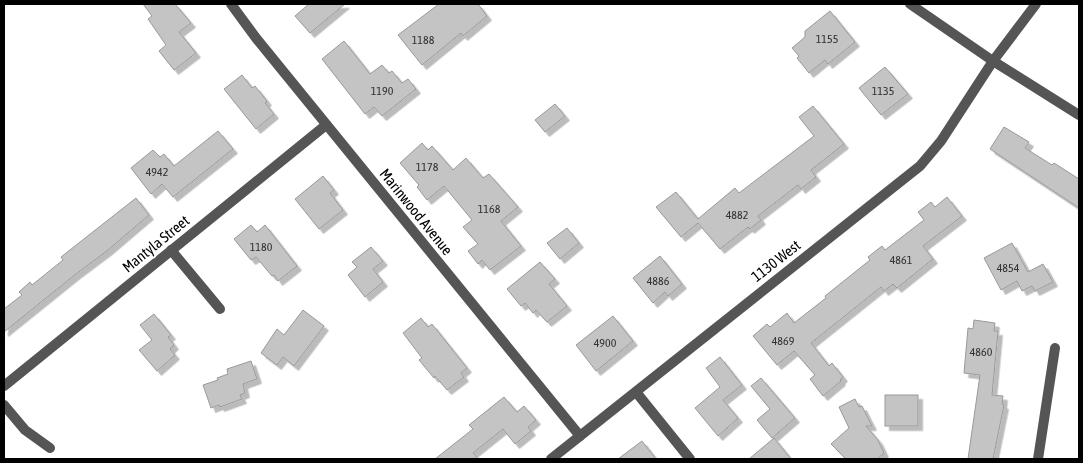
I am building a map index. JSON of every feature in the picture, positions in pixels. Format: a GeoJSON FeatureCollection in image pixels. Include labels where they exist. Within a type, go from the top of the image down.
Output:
{"type":"FeatureCollection","features":[{"type":"Feature","properties":{"kind":"street","name":"Marinwood Avenue"},"geometry":{"type":"LineString","coordinates":[[231,4],[326,125],[580,436]]}},
{"type":"Feature","properties":{"kind":"street"},"geometry":{"type":"LineString","coordinates":[[910,4],[993,61],[1079,115]]}},
{"type":"Feature","properties":{"kind":"street","name":"1130 West"},"geometry":{"type":"LineString","coordinates":[[551,459],[920,166],[940,141],[993,61],[1036,4]]}},
{"type":"Feature","properties":{"kind":"street","name":"Mantyla Street"},"geometry":{"type":"LineString","coordinates":[[4,386],[326,125]]}},
{"type":"Feature","properties":{"kind":"street"},"geometry":{"type":"LineString","coordinates":[[171,250],[220,309]]}},
{"type":"Feature","properties":{"kind":"street"},"geometry":{"type":"LineString","coordinates":[[1038,459],[1055,348]]}},
{"type":"Feature","properties":{"kind":"street"},"geometry":{"type":"LineString","coordinates":[[636,392],[690,459]]}},
{"type":"Feature","properties":{"kind":"street"},"geometry":{"type":"LineString","coordinates":[[4,405],[25,430],[50,448]]}},
{"type":"Feature","properties":{"kind":"building"},"geometry":{"type":"Polygon","coordinates":[[[143,4],[175,4],[191,23],[179,32],[196,53],[174,70],[159,51],[166,45],[148,19],[152,16],[143,4]]]}},
{"type":"Feature","properties":{"kind":"building"},"geometry":{"type":"Polygon","coordinates":[[[309,4],[345,4],[310,33],[295,16],[309,4]]]}},
{"type":"Feature","properties":{"kind":"building"},"geometry":{"type":"Polygon","coordinates":[[[439,4],[478,4],[487,16],[463,36],[461,33],[422,65],[398,35],[439,4]]]}},
{"type":"Feature","properties":{"kind":"building"},"geometry":{"type":"Polygon","coordinates":[[[830,11],[855,42],[828,64],[825,60],[809,73],[792,48],[805,37],[805,31],[830,11]]]}},
{"type":"Feature","properties":{"kind":"building"},"geometry":{"type":"Polygon","coordinates":[[[344,41],[370,74],[382,65],[389,73],[392,71],[402,83],[408,79],[416,89],[382,116],[374,107],[365,114],[322,59],[344,41]]]}},
{"type":"Feature","properties":{"kind":"building"},"geometry":{"type":"Polygon","coordinates":[[[885,67],[908,94],[881,115],[859,88],[885,67]]]}},
{"type":"Feature","properties":{"kind":"building"},"geometry":{"type":"Polygon","coordinates":[[[242,75],[252,88],[255,86],[267,101],[265,103],[274,114],[256,129],[224,89],[242,75]]]}},
{"type":"Feature","properties":{"kind":"building"},"geometry":{"type":"Polygon","coordinates":[[[555,104],[565,116],[545,132],[535,120],[555,104]]]}},
{"type":"Feature","properties":{"kind":"building"},"geometry":{"type":"Polygon","coordinates":[[[813,106],[844,144],[811,170],[816,177],[801,189],[798,185],[758,216],[761,220],[750,229],[748,227],[720,249],[698,223],[681,237],[656,207],[676,192],[698,219],[735,188],[739,193],[814,136],[799,117],[813,106]]]}},
{"type":"Feature","properties":{"kind":"building"},"geometry":{"type":"Polygon","coordinates":[[[1004,127],[1029,142],[1025,148],[1079,179],[1079,208],[990,149],[1004,127]]]}},
{"type":"Feature","properties":{"kind":"building"},"geometry":{"type":"Polygon","coordinates":[[[218,131],[233,149],[173,197],[162,184],[151,194],[131,168],[153,150],[160,157],[164,154],[174,166],[218,131]]]}},
{"type":"Feature","properties":{"kind":"building"},"geometry":{"type":"Polygon","coordinates":[[[422,143],[428,150],[432,146],[453,170],[466,158],[483,178],[489,174],[518,207],[501,221],[521,246],[490,270],[482,260],[478,264],[468,251],[478,244],[463,227],[472,220],[444,186],[427,200],[417,187],[419,185],[400,163],[422,143]]]}},
{"type":"Feature","properties":{"kind":"building"},"geometry":{"type":"Polygon","coordinates":[[[323,176],[334,190],[330,193],[343,210],[319,229],[295,199],[323,176]]]}},
{"type":"Feature","properties":{"kind":"building"},"geometry":{"type":"Polygon","coordinates":[[[947,197],[962,216],[923,246],[933,259],[897,288],[893,284],[884,291],[881,287],[811,343],[829,366],[832,363],[843,377],[841,381],[823,396],[810,379],[815,375],[794,351],[777,365],[753,336],[767,324],[770,327],[787,313],[794,323],[870,260],[868,257],[882,246],[885,250],[924,220],[918,212],[931,202],[935,207],[947,197]]]}},
{"type":"Feature","properties":{"kind":"building"},"geometry":{"type":"Polygon","coordinates":[[[136,198],[149,215],[4,332],[4,309],[22,295],[19,292],[30,282],[32,285],[63,260],[61,257],[136,198]]]}},
{"type":"Feature","properties":{"kind":"building"},"geometry":{"type":"Polygon","coordinates":[[[251,225],[257,232],[265,225],[297,266],[278,281],[256,257],[251,260],[234,239],[251,225]]]}},
{"type":"Feature","properties":{"kind":"building"},"geometry":{"type":"Polygon","coordinates":[[[567,228],[579,243],[560,259],[547,243],[567,228]]]}},
{"type":"Feature","properties":{"kind":"building"},"geometry":{"type":"Polygon","coordinates":[[[1012,243],[1028,272],[1043,264],[1053,282],[1035,291],[1032,286],[1022,291],[1017,281],[1001,290],[984,258],[1012,243]]]}},
{"type":"Feature","properties":{"kind":"building"},"geometry":{"type":"Polygon","coordinates":[[[371,247],[383,261],[373,269],[383,282],[365,297],[348,275],[357,267],[352,262],[371,247]]]}},
{"type":"Feature","properties":{"kind":"building"},"geometry":{"type":"Polygon","coordinates":[[[660,256],[682,284],[668,296],[665,292],[653,303],[633,278],[660,256]]]}},
{"type":"Feature","properties":{"kind":"building"},"geometry":{"type":"Polygon","coordinates":[[[540,262],[555,279],[549,284],[567,306],[547,322],[536,310],[533,313],[525,303],[521,306],[507,289],[540,262]]]}},
{"type":"Feature","properties":{"kind":"building"},"geometry":{"type":"Polygon","coordinates":[[[303,310],[324,326],[294,366],[283,357],[277,365],[261,353],[277,329],[284,335],[303,310]]]}},
{"type":"Feature","properties":{"kind":"building"},"geometry":{"type":"Polygon","coordinates":[[[154,314],[171,335],[168,337],[174,345],[170,349],[175,355],[157,371],[139,350],[152,340],[140,325],[154,314]]]}},
{"type":"Feature","properties":{"kind":"building"},"geometry":{"type":"Polygon","coordinates":[[[613,316],[633,341],[596,371],[576,345],[613,316]]]}},
{"type":"Feature","properties":{"kind":"building"},"geometry":{"type":"Polygon","coordinates":[[[421,318],[428,327],[432,324],[467,368],[461,373],[464,377],[447,390],[419,360],[422,358],[403,333],[421,318]]]}},
{"type":"Feature","properties":{"kind":"building"},"geometry":{"type":"Polygon","coordinates":[[[974,320],[995,323],[994,331],[998,331],[992,395],[1003,396],[1002,404],[1004,405],[993,459],[968,459],[980,375],[964,373],[968,328],[973,329],[974,320]]]}},
{"type":"Feature","properties":{"kind":"building"},"geometry":{"type":"Polygon","coordinates":[[[720,357],[742,385],[723,400],[738,418],[718,436],[695,408],[720,387],[706,368],[720,357]]]}},
{"type":"Feature","properties":{"kind":"building"},"geometry":{"type":"Polygon","coordinates":[[[251,361],[257,379],[243,384],[245,393],[240,395],[242,399],[220,407],[219,405],[211,408],[203,385],[228,374],[227,369],[251,361]]]}},
{"type":"Feature","properties":{"kind":"building"},"geometry":{"type":"Polygon","coordinates":[[[761,378],[795,418],[772,438],[757,420],[770,409],[751,386],[761,378]]]}},
{"type":"Feature","properties":{"kind":"building"},"geometry":{"type":"Polygon","coordinates":[[[885,395],[918,395],[918,426],[885,426],[885,395]]]}},
{"type":"Feature","properties":{"kind":"building"},"geometry":{"type":"Polygon","coordinates":[[[504,397],[517,412],[524,406],[536,420],[528,427],[531,431],[515,444],[503,429],[473,453],[478,459],[435,459],[473,429],[469,425],[504,397]]]}},
{"type":"Feature","properties":{"kind":"building"},"geometry":{"type":"Polygon","coordinates":[[[855,399],[859,407],[862,406],[872,426],[866,426],[878,440],[884,453],[877,459],[846,459],[831,444],[849,428],[839,407],[855,399]]]}},
{"type":"Feature","properties":{"kind":"building"},"geometry":{"type":"Polygon","coordinates":[[[774,438],[791,459],[749,459],[774,438]]]}},
{"type":"Feature","properties":{"kind":"building"},"geometry":{"type":"Polygon","coordinates":[[[642,441],[656,459],[618,459],[642,441]]]}}]}
